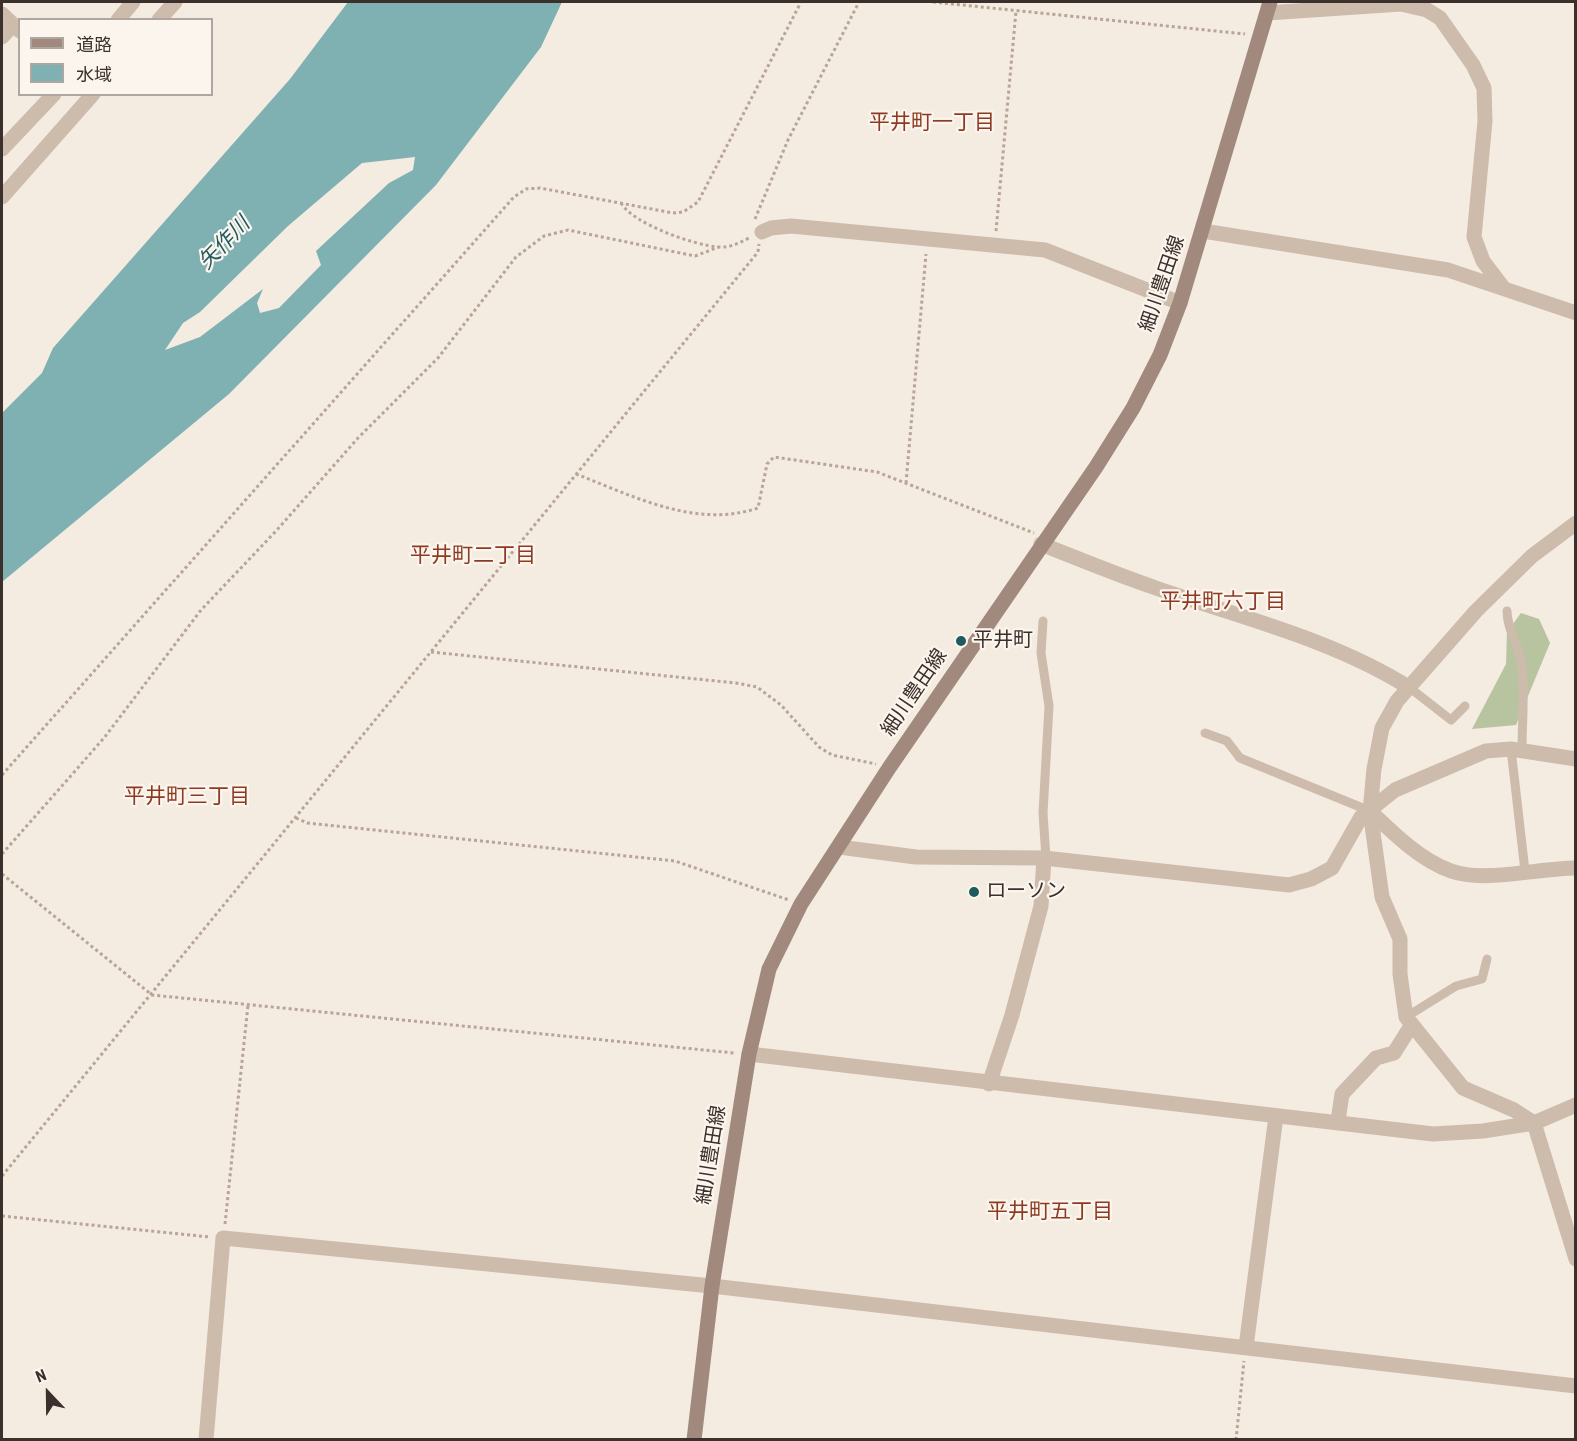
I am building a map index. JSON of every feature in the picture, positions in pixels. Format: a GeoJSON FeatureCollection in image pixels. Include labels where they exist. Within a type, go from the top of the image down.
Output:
{"type":"FeatureCollection","features":[{"type":"Feature","properties":{"kind":"main road","name":"細川豊田線"},"geometry":{"type":"LineString","coordinates":[[694,1440],[712,1286],[749,1054],[769,969],[801,904],[889,768],[1096,467],[1133,408],[1160,355],[1180,303],[1269,7]]}},
{"type":"Feature","properties":{"kind":"street"},"geometry":{"type":"LineString","coordinates":[[120,18],[133,2]]}},
{"type":"Feature","properties":{"kind":"street"},"geometry":{"type":"LineString","coordinates":[[161,18],[175,2]]}},
{"type":"Feature","properties":{"kind":"street"},"geometry":{"type":"LineString","coordinates":[[1269,7],[1401,4],[1427,10],[1440,18],[1473,65],[1484,88],[1485,122],[1474,237],[1483,261],[1502,286]]}},
{"type":"Feature","properties":{"kind":"street"},"geometry":{"type":"LineString","coordinates":[[2,14],[16,28],[2,38]]}},
{"type":"Feature","properties":{"kind":"street"},"geometry":{"type":"LineString","coordinates":[[2,149],[52,96]]}},
{"type":"Feature","properties":{"kind":"street"},"geometry":{"type":"LineString","coordinates":[[2,197],[91,96]]}},
{"type":"Feature","properties":{"kind":"street"},"geometry":{"type":"LineString","coordinates":[[762,232],[771,228],[791,226],[1046,250],[1180,303]]}},
{"type":"Feature","properties":{"kind":"street"},"geometry":{"type":"LineString","coordinates":[[1203,231],[1448,270],[1575,312]]}},
{"type":"Feature","properties":{"kind":"street"},"geometry":{"type":"LineString","coordinates":[[1575,523],[1532,556],[1484,603],[1397,701],[1382,728],[1374,769],[1370,811],[1382,897],[1400,939],[1400,974],[1408,1022],[1463,1088],[1514,1110],[1534,1123],[1575,1259]]}},
{"type":"Feature","properties":{"kind":"street"},"geometry":{"type":"LineString","coordinates":[[1044,541],[1156,588],[1292,633],[1381,670],[1410,688]]}},
{"type":"Feature","properties":{"kind":"street"},"geometry":{"type":"LineString","coordinates":[[839,848],[916,857],[1045,858],[1289,885],[1311,879],[1332,868],[1361,817],[1395,790],[1435,772],[1486,751],[1517,750],[1575,759]]}},
{"type":"Feature","properties":{"kind":"street"},"geometry":{"type":"LineString","coordinates":[[1370,811],[1413,850],[1451,871],[1481,875],[1575,868]]}},
{"type":"Feature","properties":{"kind":"street"},"geometry":{"type":"LineString","coordinates":[[989,1084],[1012,1015],[1041,906],[1045,858]]}},
{"type":"Feature","properties":{"kind":"street"},"geometry":{"type":"LineString","coordinates":[[1338,1121],[1342,1094],[1376,1058],[1394,1053],[1408,1022]]}},
{"type":"Feature","properties":{"kind":"street"},"geometry":{"type":"LineString","coordinates":[[749,1054],[989,1084],[1338,1121],[1433,1134],[1483,1131],[1534,1123],[1575,1105]]}},
{"type":"Feature","properties":{"kind":"street"},"geometry":{"type":"LineString","coordinates":[[1246,1347],[1276,1116]]}},
{"type":"Feature","properties":{"kind":"street"},"geometry":{"type":"LineString","coordinates":[[206,1440],[223,1238],[712,1286],[1575,1386]]}},
{"type":"Feature","properties":{"kind":"lane"},"geometry":{"type":"LineString","coordinates":[[1507,611],[1507,626],[1513,634],[1522,664],[1517,750],[1525,871]]}},
{"type":"Feature","properties":{"kind":"lane"},"geometry":{"type":"LineString","coordinates":[[1043,621],[1041,653],[1049,706],[1043,813],[1045,858]]}},
{"type":"Feature","properties":{"kind":"lane"},"geometry":{"type":"LineString","coordinates":[[1410,688],[1450,720],[1465,706]]}},
{"type":"Feature","properties":{"kind":"lane"},"geometry":{"type":"LineString","coordinates":[[1205,733],[1227,741],[1240,758],[1370,811]]}},
{"type":"Feature","properties":{"kind":"lane"},"geometry":{"type":"LineString","coordinates":[[1408,1022],[1456,986],[1482,980],[1487,959]]}},
{"type":"Feature","properties":{"kind":"path"},"geometry":{"type":"LineString","coordinates":[[2,775],[514,197],[526,189],[540,188],[673,213],[683,212],[698,202],[801,2]]}},
{"type":"Feature","properties":{"kind":"path"},"geometry":{"type":"LineString","coordinates":[[2,1176],[758,252],[762,232],[755,218],[761,200],[788,140],[859,2]]}},
{"type":"Feature","properties":{"kind":"path"},"geometry":{"type":"LineString","coordinates":[[933,2],[1260,36]]}},
{"type":"Feature","properties":{"kind":"path"},"geometry":{"type":"LineString","coordinates":[[995,245],[1016,11]]}},
{"type":"Feature","properties":{"kind":"path"},"geometry":{"type":"LineString","coordinates":[[621,203],[625,210],[644,221],[688,241],[719,247],[732,246],[762,232]]}},
{"type":"Feature","properties":{"kind":"path"},"geometry":{"type":"LineString","coordinates":[[2,854],[104,738],[201,610],[276,531],[357,438],[438,358],[516,257],[543,236],[568,230],[694,256],[719,247]]}},
{"type":"Feature","properties":{"kind":"path"},"geometry":{"type":"LineString","coordinates":[[906,483],[927,240]]}},
{"type":"Feature","properties":{"kind":"path"},"geometry":{"type":"LineString","coordinates":[[576,474],[663,507],[708,516],[742,514],[758,508],[766,464],[774,457],[876,472],[1044,541]]}},
{"type":"Feature","properties":{"kind":"path"},"geometry":{"type":"LineString","coordinates":[[431,652],[757,687],[781,705],[819,747],[832,756],[854,758],[889,768]]}},
{"type":"Feature","properties":{"kind":"path"},"geometry":{"type":"LineString","coordinates":[[296,818],[307,822],[675,861],[801,904]]}},
{"type":"Feature","properties":{"kind":"path"},"geometry":{"type":"LineString","coordinates":[[2,874],[152,995],[749,1054]]}},
{"type":"Feature","properties":{"kind":"path"},"geometry":{"type":"LineString","coordinates":[[2,1216],[223,1238],[248,1005]]}},
{"type":"Feature","properties":{"kind":"path"},"geometry":{"type":"LineString","coordinates":[[1236,1440],[1246,1347]]}},
{"type":"Feature","properties":{"kind":"green space"},"geometry":{"type":"Polygon","coordinates":[[[1521,613],[1539,619],[1550,643],[1516,725],[1472,729],[1506,664],[1507,632],[1521,613]]]}},
{"type":"Feature","properties":{"kind":"water","name":"矢作川"},"geometry":{"type":"Polygon","coordinates":[[[348,2],[562,2],[541,47],[436,185],[229,394],[2,582],[2,413],[42,373],[53,348],[290,79],[348,2]],[[415,157],[362,163],[288,226],[200,312],[183,323],[165,350],[200,337],[263,289],[257,303],[260,313],[279,308],[321,265],[316,251],[389,183],[413,170],[415,157]]]}},
{"type":"Feature","properties":{"kind":"place","name":"平井町"},"geometry":{"type":"Point","coordinates":[961,641]}},
{"type":"Feature","properties":{"kind":"place","name":"ローソン"},"geometry":{"type":"Point","coordinates":[974,892]}},
{"type":"Feature","properties":{"kind":"district","name":"平井町一丁目"},"geometry":{"type":"Point","coordinates":[932,124]}},
{"type":"Feature","properties":{"kind":"district","name":"平井町二丁目"},"geometry":{"type":"Point","coordinates":[473,557]}},
{"type":"Feature","properties":{"kind":"district","name":"平井町六丁目"},"geometry":{"type":"Point","coordinates":[1223,603]}},
{"type":"Feature","properties":{"kind":"district","name":"平井町三丁目"},"geometry":{"type":"Point","coordinates":[187,798]}},
{"type":"Feature","properties":{"kind":"district","name":"平井町五丁目"},"geometry":{"type":"Point","coordinates":[1050,1213]}}]}
